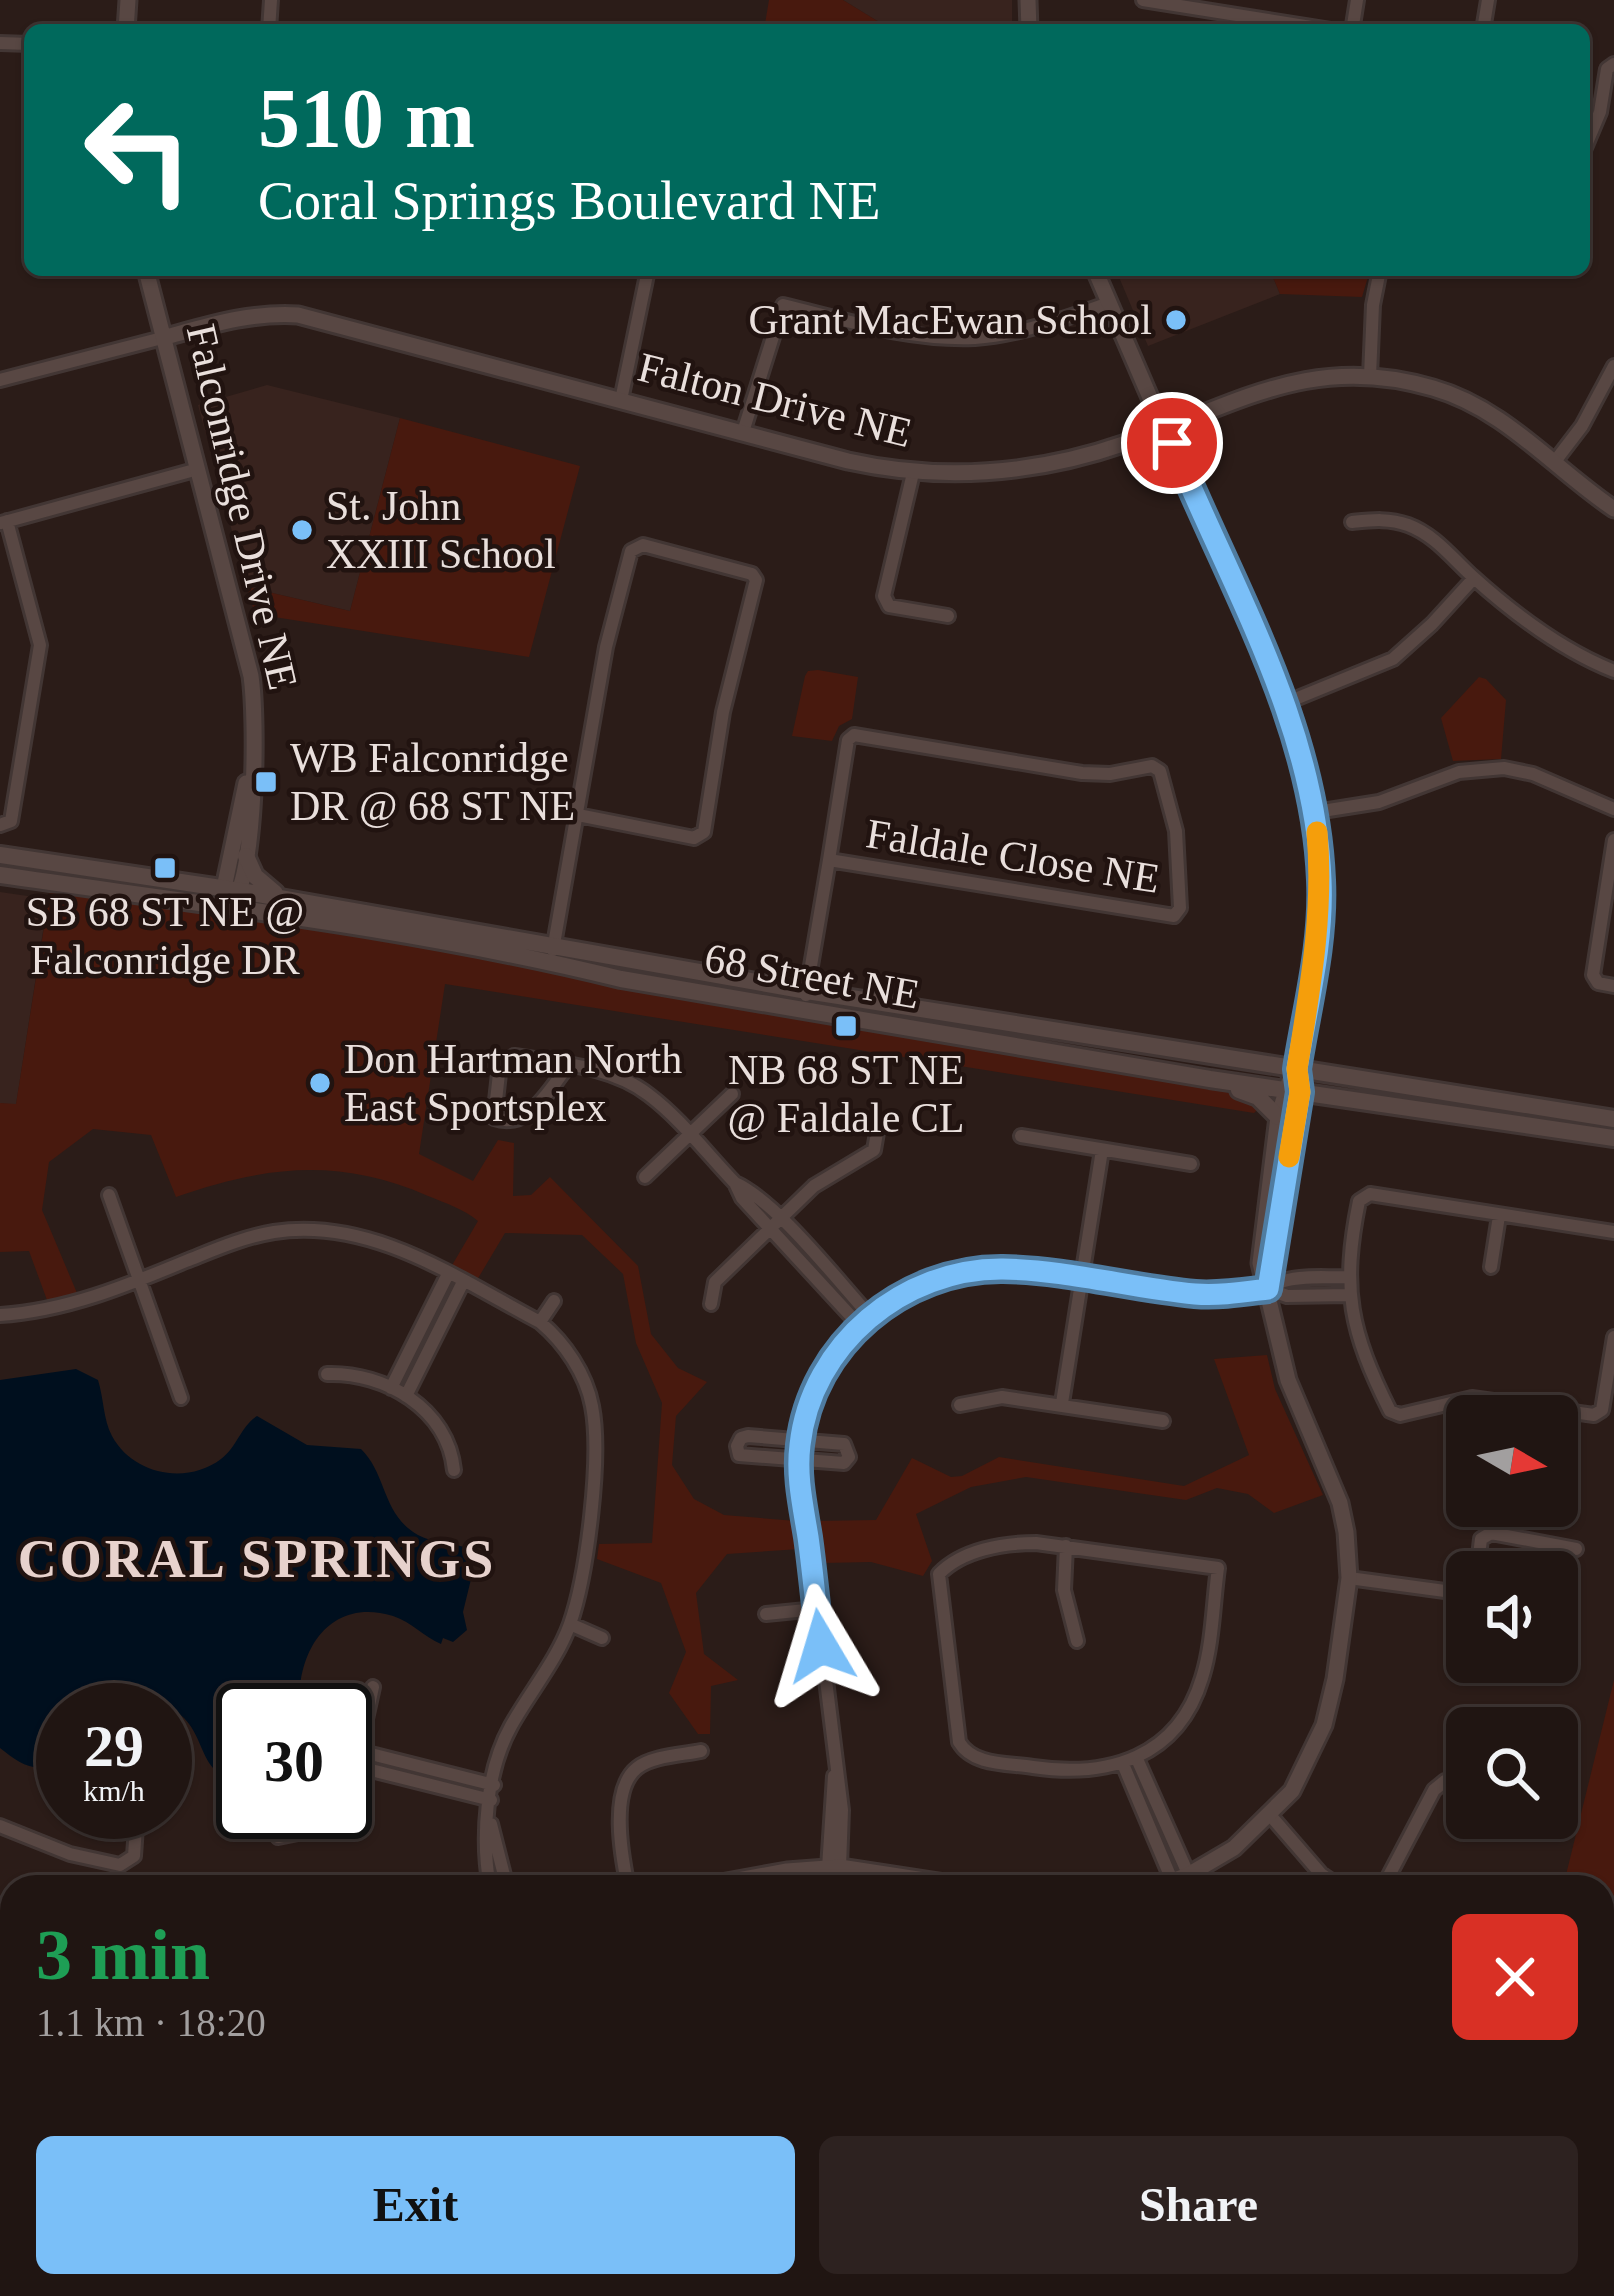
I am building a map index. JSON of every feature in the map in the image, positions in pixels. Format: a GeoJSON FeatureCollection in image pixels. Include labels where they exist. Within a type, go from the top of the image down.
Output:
{"type":"FeatureCollection","features":[{"type":"Feature","properties":{"kind":"main road","name":"68 Street NE"},"geometry":{"type":"LineString","coordinates":[[0,855],[281,898],[552,952],[621,979],[1210,1079],[1608,1139]]}},
{"type":"Feature","properties":{"kind":"main road"},"geometry":{"type":"LineString","coordinates":[[246,856],[255,876],[281,898]]}},
{"type":"Feature","properties":{"kind":"main road","name":"68 Street NE"},"geometry":{"type":"LineString","coordinates":[[0,875],[552,952],[1614,1119]]}},
{"type":"Feature","properties":{"kind":"main road"},"geometry":{"type":"LineString","coordinates":[[1210,1079],[1258,1097],[1278,1117]]}},
{"type":"Feature","properties":{"kind":"street"},"geometry":{"type":"LineString","coordinates":[[1143,0],[1295,24]]}},
{"type":"Feature","properties":{"kind":"street"},"geometry":{"type":"LineString","coordinates":[[1590,136],[1600,112],[1607,69],[1614,64]]}},
{"type":"Feature","properties":{"kind":"street","name":"Falconridge Drive NE"},"geometry":{"type":"LineString","coordinates":[[148,276],[255,706],[229,908]]}},
{"type":"Feature","properties":{"kind":"street"},"geometry":{"type":"LineString","coordinates":[[621,400],[647,276]]}},
{"type":"Feature","properties":{"kind":"street"},"geometry":{"type":"LineString","coordinates":[[1098,276],[1208,532],[1226,560],[1283,704],[1316,812],[1322,883],[1320,932],[1292,1090],[1268,1289]]}},
{"type":"Feature","properties":{"kind":"street"},"geometry":{"type":"LineString","coordinates":[[1370,376],[1373,305],[1380,276]]}},
{"type":"Feature","properties":{"kind":"street"},"geometry":{"type":"LineString","coordinates":[[743,432],[783,305],[898,332],[975,338],[1109,303]]}},
{"type":"Feature","properties":{"kind":"street","name":"Falton Drive NE"},"geometry":{"type":"LineString","coordinates":[[166,337],[236,318],[298,315],[848,461],[913,473],[965,475],[1033,468],[1164,428],[1265,388],[1325,376],[1370,376],[1434,388],[1484,409],[1614,509]]}},
{"type":"Feature","properties":{"kind":"street"},"geometry":{"type":"LineString","coordinates":[[0,380],[166,337]]}},
{"type":"Feature","properties":{"kind":"street"},"geometry":{"type":"LineString","coordinates":[[1556,460],[1582,426],[1614,366]]}},
{"type":"Feature","properties":{"kind":"street"},"geometry":{"type":"LineString","coordinates":[[0,825],[11,821],[40,645],[3,522],[198,469]]}},
{"type":"Feature","properties":{"kind":"street"},"geometry":{"type":"LineString","coordinates":[[913,473],[884,596],[889,605],[948,616]]}},
{"type":"Feature","properties":{"kind":"street"},"geometry":{"type":"LineString","coordinates":[[1352,522],[1387,519],[1411,526],[1435,540],[1525,620],[1614,670]]}},
{"type":"Feature","properties":{"kind":"street"},"geometry":{"type":"LineString","coordinates":[[552,952],[606,647],[631,551],[643,544],[752,574],[756,580],[723,712],[704,832],[694,838],[578,814]]}},
{"type":"Feature","properties":{"kind":"street"},"geometry":{"type":"LineString","coordinates":[[1283,704],[1393,659],[1474,578]]}},
{"type":"Feature","properties":{"kind":"street","name":"Faldale Close NE"},"geometry":{"type":"LineString","coordinates":[[803,1011],[848,740],[854,735],[1082,772],[1110,774],[1152,766],[1160,771],[1176,831],[1180,908],[1174,916],[829,860]]}},
{"type":"Feature","properties":{"kind":"street","name":"Falconridge Drive NE"},"geometry":{"type":"LineString","coordinates":[[232,890],[246,856],[252,819],[251,762]]}},
{"type":"Feature","properties":{"kind":"street"},"geometry":{"type":"LineString","coordinates":[[1316,812],[1378,802],[1459,772],[1504,768],[1533,774],[1614,809]]}},
{"type":"Feature","properties":{"kind":"street"},"geometry":{"type":"LineString","coordinates":[[1614,840],[1593,975],[1598,983],[1614,986]]}},
{"type":"Feature","properties":{"kind":"street"},"geometry":{"type":"LineString","coordinates":[[569,1065],[523,1119],[510,1123],[494,1118],[500,1065],[514,1055],[569,1065],[622,1079],[648,1094],[735,1183],[749,1189],[864,1320]]}},
{"type":"Feature","properties":{"kind":"street"},"geometry":{"type":"LineString","coordinates":[[1190,1875],[1234,1848],[1292,1791],[1324,1725],[1349,1578],[1340,1503],[1288,1380],[1260,1263],[1278,1117],[1292,1090]]}},
{"type":"Feature","properties":{"kind":"street"},"geometry":{"type":"LineString","coordinates":[[645,1177],[731,1094]]}},
{"type":"Feature","properties":{"kind":"street"},"geometry":{"type":"LineString","coordinates":[[711,1304],[715,1282],[814,1186],[874,1150],[879,1120]]}},
{"type":"Feature","properties":{"kind":"street"},"geometry":{"type":"LineString","coordinates":[[1021,1136],[1191,1164]]}},
{"type":"Feature","properties":{"kind":"street"},"geometry":{"type":"LineString","coordinates":[[1062,1403],[1102,1150]]}},
{"type":"Feature","properties":{"kind":"street"},"geometry":{"type":"LineString","coordinates":[[1614,1232],[1370,1193],[1359,1201],[1348,1277],[1348,1295],[1366,1365],[1390,1411],[1400,1415],[1472,1398],[1594,1415],[1602,1410],[1614,1337]]}},
{"type":"Feature","properties":{"kind":"street"},"geometry":{"type":"LineString","coordinates":[[109,1195],[182,1398]]}},
{"type":"Feature","properties":{"kind":"street"},"geometry":{"type":"LineString","coordinates":[[1491,1267],[1499,1216]]}},
{"type":"Feature","properties":{"kind":"street"},"geometry":{"type":"LineString","coordinates":[[0,1315],[40,1311],[141,1280],[245,1239],[301,1229],[382,1243],[448,1274],[540,1322],[569,1355],[593,1408],[588,1527],[570,1624],[508,1731],[484,1843],[488,1875]]}},
{"type":"Feature","properties":{"kind":"street"},"geometry":{"type":"LineString","coordinates":[[834,1868],[842,1810],[800,1440],[827,1368],[864,1320],[902,1293],[958,1273],[1004,1269],[1200,1294],[1268,1289],[1286,1280],[1348,1277]]}},
{"type":"Feature","properties":{"kind":"street"},"geometry":{"type":"LineString","coordinates":[[391,1388],[448,1274]]}},
{"type":"Feature","properties":{"kind":"street"},"geometry":{"type":"LineString","coordinates":[[406,1396],[463,1282]]}},
{"type":"Feature","properties":{"kind":"street"},"geometry":{"type":"LineString","coordinates":[[1268,1289],[1286,1296],[1348,1295]]}},
{"type":"Feature","properties":{"kind":"street"},"geometry":{"type":"LineString","coordinates":[[540,1322],[554,1301]]}},
{"type":"Feature","properties":{"kind":"street"},"geometry":{"type":"LineString","coordinates":[[327,1374],[354,1374],[391,1388],[428,1412],[446,1434],[454,1470]]}},
{"type":"Feature","properties":{"kind":"street"},"geometry":{"type":"LineString","coordinates":[[960,1406],[1002,1397],[1163,1421]]}},
{"type":"Feature","properties":{"kind":"street"},"geometry":{"type":"LineString","coordinates":[[748,1436],[800,1440],[844,1444],[850,1451],[844,1463],[739,1455],[736,1446],[748,1436]]}},
{"type":"Feature","properties":{"kind":"street"},"geometry":{"type":"LineString","coordinates":[[1480,1551],[1481,1539],[1491,1533],[1576,1549]]}},
{"type":"Feature","properties":{"kind":"street"},"geometry":{"type":"LineString","coordinates":[[1036,1543],[1218,1568],[1206,1664],[1197,1693],[1173,1729],[1130,1762],[1060,1771],[977,1759],[964,1751],[958,1742],[939,1574],[949,1564],[998,1546],[1036,1543]]}},
{"type":"Feature","properties":{"kind":"street"},"geometry":{"type":"LineString","coordinates":[[1066,1546],[1064,1590],[1076,1641]]}},
{"type":"Feature","properties":{"kind":"street"},"geometry":{"type":"LineString","coordinates":[[1349,1578],[1446,1591]]}},
{"type":"Feature","properties":{"kind":"street"},"geometry":{"type":"LineString","coordinates":[[766,1614],[816,1609]]}},
{"type":"Feature","properties":{"kind":"street"},"geometry":{"type":"LineString","coordinates":[[570,1624],[602,1638]]}},
{"type":"Feature","properties":{"kind":"street"},"geometry":{"type":"LineString","coordinates":[[372,1692],[373,1687]]}},
{"type":"Feature","properties":{"kind":"street"},"geometry":{"type":"LineString","coordinates":[[626,1875],[619,1820],[631,1774],[655,1760],[700,1751]]}},
{"type":"Feature","properties":{"kind":"street"},"geometry":{"type":"LineString","coordinates":[[372,1755],[492,1793]]}},
{"type":"Feature","properties":{"kind":"street"},"geometry":{"type":"LineString","coordinates":[[1130,1762],[1174,1875]]}},
{"type":"Feature","properties":{"kind":"street"},"geometry":{"type":"LineString","coordinates":[[372,1769],[492,1793]]}},
{"type":"Feature","properties":{"kind":"street"},"geometry":{"type":"LineString","coordinates":[[1389,1875],[1434,1790],[1446,1781]]}},
{"type":"Feature","properties":{"kind":"street"},"geometry":{"type":"LineString","coordinates":[[1270,1815],[1322,1875]]}},
{"type":"Feature","properties":{"kind":"street"},"geometry":{"type":"LineString","coordinates":[[489,1817],[504,1875]]}},
{"type":"Feature","properties":{"kind":"street"},"geometry":{"type":"LineString","coordinates":[[0,1826],[70,1854],[120,1865],[134,1856],[135,1839]]}},
{"type":"Feature","properties":{"kind":"street"},"geometry":{"type":"LineString","coordinates":[[786,1875],[834,1868],[884,1875]]}},
{"type":"Feature","properties":{"kind":"shaded area"},"geometry":{"type":"Polygon","coordinates":[[[769,0],[843,0],[882,24],[765,24],[769,0]]]}},
{"type":"Feature","properties":{"kind":"shaded area"},"geometry":{"type":"Polygon","coordinates":[[[843,0],[1012,0],[1012,24],[882,24],[843,0]]]}},
{"type":"Feature","properties":{"kind":"shaded area","name":"Grant MacEwan School"},"geometry":{"type":"Polygon","coordinates":[[[1119,276],[1272,276],[1280,294],[1148,346],[1119,276]]]}},
{"type":"Feature","properties":{"kind":"shaded area"},"geometry":{"type":"Polygon","coordinates":[[[1272,276],[1368,276],[1362,297],[1280,294],[1272,276]]]}},
{"type":"Feature","properties":{"kind":"shaded area","name":"St. John XXIII School"},"geometry":{"type":"Polygon","coordinates":[[[267,385],[400,418],[350,611],[247,587],[198,405],[267,385]]]}},
{"type":"Feature","properties":{"kind":"shaded area"},"geometry":{"type":"Polygon","coordinates":[[[400,418],[580,466],[529,657],[255,614],[247,587],[350,611],[400,418]]]}},
{"type":"Feature","properties":{"kind":"shaded area"},"geometry":{"type":"Polygon","coordinates":[[[818,670],[858,677],[852,719],[839,726],[832,741],[792,736],[805,676],[818,670]]]}},
{"type":"Feature","properties":{"kind":"shaded area"},"geometry":{"type":"Polygon","coordinates":[[[1479,677],[1506,700],[1501,759],[1453,761],[1441,718],[1479,677]]]}},
{"type":"Feature","properties":{"kind":"shaded area"},"geometry":{"type":"Polygon","coordinates":[[[50,889],[446,951],[1213,1087],[1261,1106],[1254,1113],[445,984],[419,1154],[473,1181],[498,1140],[514,1143],[513,1196],[531,1195],[550,1177],[638,1266],[651,1334],[678,1368],[707,1382],[676,1416],[672,1465],[694,1499],[724,1515],[796,1521],[800,1549],[727,1554],[696,1593],[704,1654],[738,1680],[711,1686],[710,1734],[698,1734],[669,1693],[686,1652],[661,1583],[597,1559],[599,1544],[652,1543],[662,1403],[636,1343],[623,1274],[582,1235],[505,1233],[477,1280],[451,1267],[478,1221],[428,1196],[364,1175],[302,1170],[240,1178],[176,1197],[151,1135],[93,1129],[49,1162],[42,1210],[77,1293],[47,1300],[29,1251],[0,1252],[0,1103],[16,1104],[50,889]]]}},
{"type":"Feature","properties":{"kind":"shaded area"},"geometry":{"type":"Polygon","coordinates":[[[0,892],[48,899],[16,1105],[0,1103],[0,892]]]}},
{"type":"Feature","properties":{"kind":"shaded area"},"geometry":{"type":"Polygon","coordinates":[[[1267,1355],[1275,1389],[1323,1495],[1274,1513],[1248,1494],[1217,1488],[1186,1500],[1026,1477],[971,1487],[916,1514],[932,1561],[923,1576],[871,1562],[822,1563],[816,1521],[876,1520],[912,1458],[951,1477],[999,1457],[1184,1486],[1249,1455],[1214,1359],[1267,1355]]]}},
{"type":"Feature","properties":{"kind":"shaded area"},"geometry":{"type":"Polygon","coordinates":[[[1614,1680],[1614,1875],[1566,1875],[1614,1680]]]}},
{"type":"Feature","properties":{"kind":"water"},"geometry":{"type":"Polygon","coordinates":[[[76,1369],[98,1380],[109,1429],[121,1449],[133,1460],[162,1472],[193,1472],[221,1459],[257,1416],[307,1445],[361,1449],[406,1527],[423,1538],[464,1547],[473,1571],[463,1612],[467,1630],[453,1642],[443,1638],[441,1644],[393,1616],[350,1614],[320,1634],[301,1683],[216,1683],[216,1769],[192,1729],[192,1683],[36,1683],[36,1767],[11,1756],[0,1748],[0,1380],[76,1369]]]}},
{"type":"Feature","properties":{"kind":"slow traffic"},"geometry":{"type":"LineString","coordinates":[[1289,1157],[1300,1092],[1297,1069],[1320,932],[1317,832]]}},
{"type":"Feature","properties":{"kind":"place","name":"Grant MacEwan School"},"geometry":{"type":"Point","coordinates":[1176,320]}},
{"type":"Feature","properties":{"kind":"place","name":"St. John XXIII School"},"geometry":{"type":"Point","coordinates":[302,530]}},
{"type":"Feature","properties":{"kind":"place","name":"WB Falconridge DR @ 68 ST NE"},"geometry":{"type":"Point","coordinates":[266,782]}},
{"type":"Feature","properties":{"kind":"place","name":"SB 68 ST NE @ Falconridge DR"},"geometry":{"type":"Point","coordinates":[165,868]}},
{"type":"Feature","properties":{"kind":"place","name":"NB 68 ST NE @ Faldale CL"},"geometry":{"type":"Point","coordinates":[846,1026]}},
{"type":"Feature","properties":{"kind":"place","name":"Don Hartman North East Sportsplex"},"geometry":{"type":"Point","coordinates":[320,1083]}},
{"type":"Feature","properties":{"kind":"district","name":"CORAL SPRINGS"},"geometry":{"type":"Point","coordinates":[257,1559]}},
{"type":"Feature","properties":{"kind":"route"},"geometry":{"type":"LineString","coordinates":[[821,1646],[800,1491],[800,1440],[827,1368],[859,1325],[902,1293],[958,1273],[1046,1271],[1200,1294],[1268,1289],[1275,1266],[1300,1092],[1297,1069],[1320,932],[1322,883],[1316,812],[1283,704],[1226,560],[1208,532],[1172,443]]}}]}
